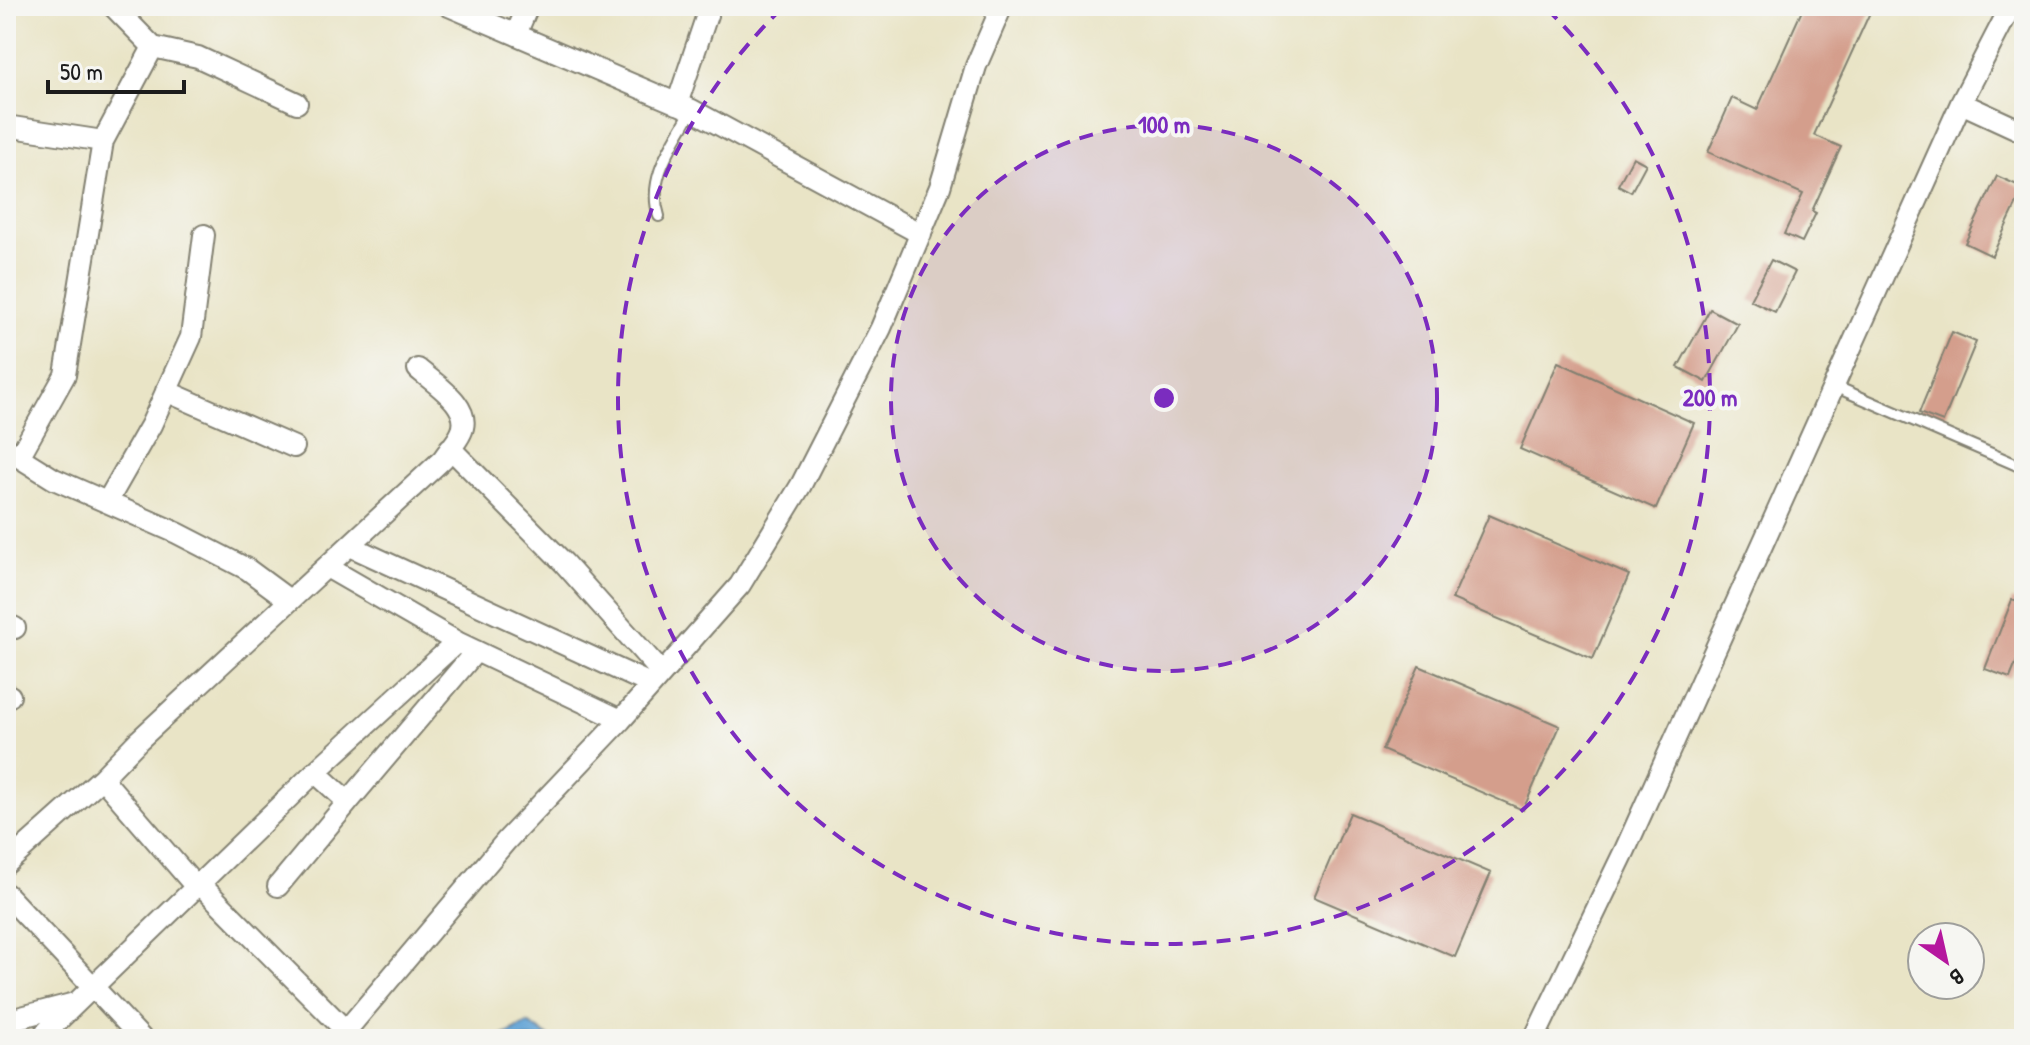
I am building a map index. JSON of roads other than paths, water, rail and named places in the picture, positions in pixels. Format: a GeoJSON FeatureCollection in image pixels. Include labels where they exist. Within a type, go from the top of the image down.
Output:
{"type":"FeatureCollection","features":[{"type":"Feature","properties":{"kind":"street"},"geometry":{"type":"LineString","coordinates":[[113,6],[153,47],[198,57],[297,103]]}},
{"type":"Feature","properties":{"kind":"street"},"geometry":{"type":"LineString","coordinates":[[449,6],[684,107],[921,234]]}},
{"type":"Feature","properties":{"kind":"street"},"geometry":{"type":"LineString","coordinates":[[516,34],[528,6]]}},
{"type":"Feature","properties":{"kind":"street"},"geometry":{"type":"LineString","coordinates":[[684,107],[710,6]]}},
{"type":"Feature","properties":{"kind":"street"},"geometry":{"type":"LineString","coordinates":[[102,778],[198,886],[343,1035],[506,841],[621,720],[740,585],[801,485],[881,328],[940,187],[976,66],[1002,6]]}},
{"type":"Feature","properties":{"kind":"street"},"geometry":{"type":"LineString","coordinates":[[1534,1039],[1631,836],[1961,103],[2011,6]]}},
{"type":"Feature","properties":{"kind":"street"},"geometry":{"type":"LineString","coordinates":[[153,47],[103,141],[65,375],[13,453],[54,479],[177,533],[247,569],[289,600]]}},
{"type":"Feature","properties":{"kind":"street"},"geometry":{"type":"LineString","coordinates":[[1961,103],[2024,132]]}},
{"type":"Feature","properties":{"kind":"street"},"geometry":{"type":"LineString","coordinates":[[6,126],[103,141]]}},
{"type":"Feature","properties":{"kind":"street"},"geometry":{"type":"LineString","coordinates":[[107,502],[151,425],[191,337],[204,235]]}},
{"type":"Feature","properties":{"kind":"street"},"geometry":{"type":"LineString","coordinates":[[6,864],[443,459],[461,433],[465,420],[463,410],[418,369]]}},
{"type":"Feature","properties":{"kind":"street"},"geometry":{"type":"LineString","coordinates":[[166,391],[294,447]]}},
{"type":"Feature","properties":{"kind":"street"},"geometry":{"type":"LineString","coordinates":[[450,448],[564,563],[656,678]]}},
{"type":"Feature","properties":{"kind":"street"},"geometry":{"type":"LineString","coordinates":[[350,546],[656,678]]}},
{"type":"Feature","properties":{"kind":"street"},"geometry":{"type":"LineString","coordinates":[[327,567],[467,647],[621,720]]}},
{"type":"Feature","properties":{"kind":"street"},"geometry":{"type":"LineString","coordinates":[[39,1039],[315,772],[467,647]]}},
{"type":"Feature","properties":{"kind":"street"},"geometry":{"type":"LineString","coordinates":[[278,886],[348,802],[467,647]]}},
{"type":"Feature","properties":{"kind":"street"},"geometry":{"type":"LineString","coordinates":[[315,772],[348,802]]}},
{"type":"Feature","properties":{"kind":"street"},"geometry":{"type":"LineString","coordinates":[[6,894],[142,1039]]}},
{"type":"Feature","properties":{"kind":"street"},"geometry":{"type":"LineString","coordinates":[[6,1021],[75,1003]]}},
{"type":"Feature","properties":{"kind":"lane"},"geometry":{"type":"LineString","coordinates":[[659,216],[655,204],[658,174],[684,107]]}},
{"type":"Feature","properties":{"kind":"lane"},"geometry":{"type":"LineString","coordinates":[[1834,386],[2024,468]]}},
{"type":"Feature","properties":{"kind":"water"},"geometry":{"type":"Polygon","coordinates":[[[528,1023],[552,1039],[497,1039],[528,1023]]]}}]}
